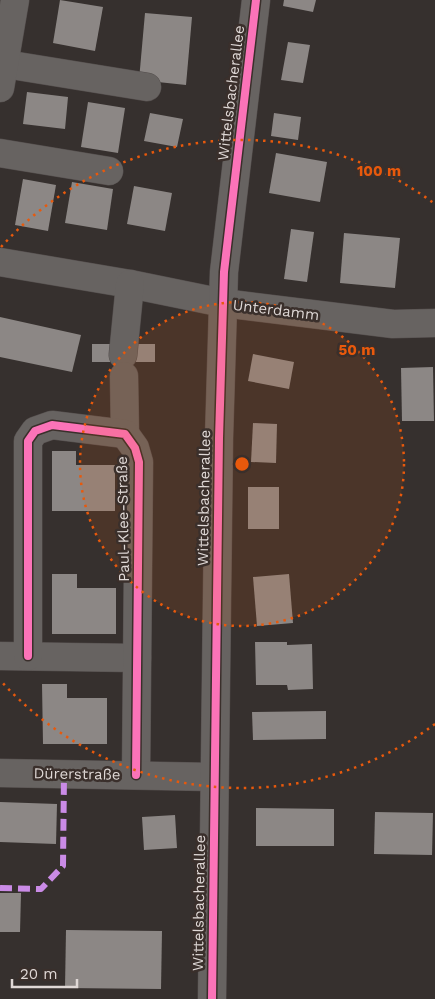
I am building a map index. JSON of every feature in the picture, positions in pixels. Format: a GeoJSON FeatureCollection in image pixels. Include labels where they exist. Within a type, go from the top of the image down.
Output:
{"type":"FeatureCollection","features":[{"type":"Feature","properties":{"kind":"street"},"geometry":{"type":"LineString","coordinates":[[15,0],[2,76],[147,87]]}},
{"type":"Feature","properties":{"kind":"street","name":"Wittelsbacherallee"},"geometry":{"type":"LineString","coordinates":[[212,999],[219,438],[224,272],[256,0]]}},
{"type":"Feature","properties":{"kind":"street"},"geometry":{"type":"LineString","coordinates":[[0,152],[109,171]]}},
{"type":"Feature","properties":{"kind":"street","name":"Unterdamm"},"geometry":{"type":"LineString","coordinates":[[0,262],[130,284],[223,303],[393,324],[435,323]]}},
{"type":"Feature","properties":{"kind":"street"},"geometry":{"type":"LineString","coordinates":[[124,434],[124,365],[130,284]]}},
{"type":"Feature","properties":{"kind":"street","name":"Paul-Klee-Straße"},"geometry":{"type":"LineString","coordinates":[[28,656],[28,441],[34,431],[52,425],[124,434],[135,448],[139,462],[136,775]]}},
{"type":"Feature","properties":{"kind":"street"},"geometry":{"type":"LineString","coordinates":[[0,656],[136,658]]}},
{"type":"Feature","properties":{"kind":"street","name":"Dürerstraße"},"geometry":{"type":"LineString","coordinates":[[0,773],[214,777]]}},
{"type":"Feature","properties":{"kind":"building"},"geometry":{"type":"Polygon","coordinates":[[[60,0],[103,7],[95,51],[53,43],[60,0]]]}},
{"type":"Feature","properties":{"kind":"building"},"geometry":{"type":"Polygon","coordinates":[[[284,0],[316,0],[313,12],[283,6],[284,0]]]}},
{"type":"Feature","properties":{"kind":"building"},"geometry":{"type":"Polygon","coordinates":[[[145,13],[192,17],[186,85],[139,80],[145,13]]]}},
{"type":"Feature","properties":{"kind":"building"},"geometry":{"type":"Polygon","coordinates":[[[288,42],[310,45],[303,83],[281,80],[288,42]]]}},
{"type":"Feature","properties":{"kind":"building"},"geometry":{"type":"Polygon","coordinates":[[[27,92],[68,97],[65,129],[23,124],[27,92]]]}},
{"type":"Feature","properties":{"kind":"building"},"geometry":{"type":"Polygon","coordinates":[[[88,102],[125,108],[118,153],[81,147],[88,102]]]}},
{"type":"Feature","properties":{"kind":"building"},"geometry":{"type":"Polygon","coordinates":[[[150,113],[183,119],[177,147],[144,141],[150,113]]]}},
{"type":"Feature","properties":{"kind":"building"},"geometry":{"type":"Polygon","coordinates":[[[274,113],[301,117],[298,140],[271,136],[274,113]]]}},
{"type":"Feature","properties":{"kind":"building"},"geometry":{"type":"Polygon","coordinates":[[[276,153],[327,162],[320,202],[269,193],[276,153]]]}},
{"type":"Feature","properties":{"kind":"building"},"geometry":{"type":"Polygon","coordinates":[[[23,179],[56,185],[48,231],[15,225],[23,179]]]}},
{"type":"Feature","properties":{"kind":"building"},"geometry":{"type":"Polygon","coordinates":[[[72,182],[113,189],[107,230],[65,223],[72,182]]]}},
{"type":"Feature","properties":{"kind":"building"},"geometry":{"type":"Polygon","coordinates":[[[134,186],[172,193],[165,231],[127,224],[134,186]]]}},
{"type":"Feature","properties":{"kind":"building"},"geometry":{"type":"Polygon","coordinates":[[[291,229],[314,232],[307,282],[284,279],[291,229]]]}},
{"type":"Feature","properties":{"kind":"building"},"geometry":{"type":"Polygon","coordinates":[[[344,233],[400,238],[395,288],[340,283],[344,233]]]}},
{"type":"Feature","properties":{"kind":"building"},"geometry":{"type":"Polygon","coordinates":[[[0,317],[81,335],[72,372],[0,357],[0,317]]]}},
{"type":"Feature","properties":{"kind":"building"},"geometry":{"type":"Polygon","coordinates":[[[92,344],[110,344],[110,362],[92,362],[92,344]]]}},
{"type":"Feature","properties":{"kind":"building"},"geometry":{"type":"Polygon","coordinates":[[[136,344],[155,344],[155,362],[136,362],[136,344]]]}},
{"type":"Feature","properties":{"kind":"building"},"geometry":{"type":"Polygon","coordinates":[[[253,354],[294,362],[289,389],[248,381],[253,354]]]}},
{"type":"Feature","properties":{"kind":"building"},"geometry":{"type":"Polygon","coordinates":[[[433,367],[434,421],[402,421],[401,368],[433,367]]]}},
{"type":"Feature","properties":{"kind":"building"},"geometry":{"type":"Polygon","coordinates":[[[253,423],[277,424],[276,463],[251,462],[253,423]]]}},
{"type":"Feature","properties":{"kind":"building"},"geometry":{"type":"Polygon","coordinates":[[[52,451],[76,451],[76,465],[115,465],[115,511],[52,511],[52,451]]]}},
{"type":"Feature","properties":{"kind":"building"},"geometry":{"type":"Polygon","coordinates":[[[248,487],[279,487],[279,529],[248,529],[248,487]]]}},
{"type":"Feature","properties":{"kind":"building"},"geometry":{"type":"Polygon","coordinates":[[[52,574],[77,574],[77,588],[116,588],[116,634],[52,634],[52,574]]]}},
{"type":"Feature","properties":{"kind":"building"},"geometry":{"type":"Polygon","coordinates":[[[289,574],[293,623],[257,626],[253,577],[289,574]]]}},
{"type":"Feature","properties":{"kind":"building"},"geometry":{"type":"Polygon","coordinates":[[[255,642],[287,642],[287,645],[312,644],[313,689],[288,690],[287,685],[256,685],[255,642]]]}},
{"type":"Feature","properties":{"kind":"building"},"geometry":{"type":"Polygon","coordinates":[[[42,684],[67,684],[67,698],[107,698],[107,744],[43,744],[42,684]]]}},
{"type":"Feature","properties":{"kind":"building"},"geometry":{"type":"Polygon","coordinates":[[[326,711],[326,739],[253,740],[252,712],[326,711]]]}},
{"type":"Feature","properties":{"kind":"building"},"geometry":{"type":"Polygon","coordinates":[[[0,802],[57,804],[56,844],[0,842],[0,802]]]}},
{"type":"Feature","properties":{"kind":"building"},"geometry":{"type":"Polygon","coordinates":[[[256,808],[334,809],[334,846],[256,846],[256,808]]]}},
{"type":"Feature","properties":{"kind":"building"},"geometry":{"type":"Polygon","coordinates":[[[375,812],[433,813],[432,855],[374,854],[375,812]]]}},
{"type":"Feature","properties":{"kind":"building"},"geometry":{"type":"Polygon","coordinates":[[[175,815],[177,848],[144,850],[142,817],[175,815]]]}},
{"type":"Feature","properties":{"kind":"building"},"geometry":{"type":"Polygon","coordinates":[[[0,893],[21,893],[20,932],[0,932],[0,893]]]}},
{"type":"Feature","properties":{"kind":"building"},"geometry":{"type":"Polygon","coordinates":[[[66,930],[162,931],[161,989],[65,988],[66,930]]]}},
{"type":"Feature","properties":{"kind":"marked path"},"geometry":{"type":"LineString","coordinates":[[0,888],[41,889],[63,866],[64,774]]}},
{"type":"Feature","properties":{"kind":"cycle path"},"geometry":{"type":"LineString","coordinates":[[212,999],[219,438],[224,272],[256,0]]}},
{"type":"Feature","properties":{"kind":"cycle path"},"geometry":{"type":"LineString","coordinates":[[28,656],[28,441],[35,431],[52,425],[125,434],[135,448],[139,462],[136,775]]}}]}
